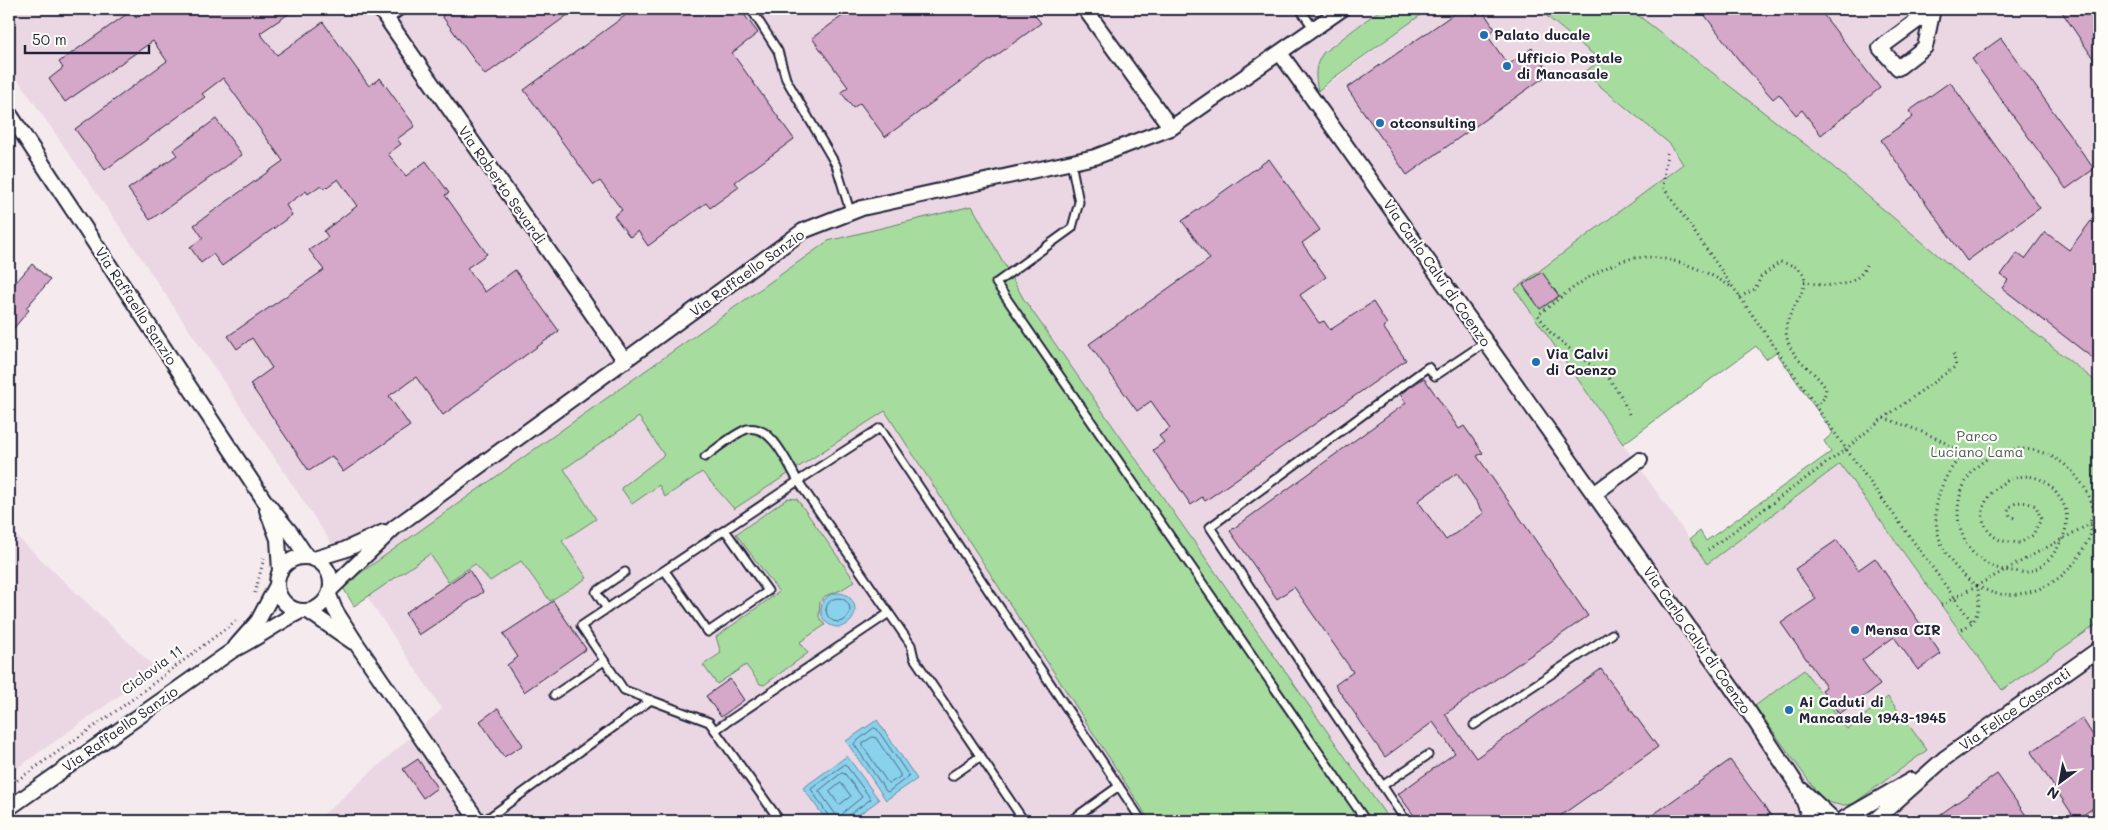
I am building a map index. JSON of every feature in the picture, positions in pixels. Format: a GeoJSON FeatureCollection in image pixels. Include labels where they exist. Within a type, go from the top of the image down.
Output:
{"type":"FeatureCollection","features":[{"type":"Feature","properties":{"kind":"street"},"geometry":{"type":"LineString","coordinates":[[1085,9],[1171,128]]}},
{"type":"Feature","properties":{"kind":"street","name":"Via Raffaello Sanzio"},"geometry":{"type":"LineString","coordinates":[[9,808],[232,650],[252,641],[283,620],[320,606],[330,592],[394,528],[804,231],[850,211],[1095,157],[1171,128],[1342,9]]}},
{"type":"Feature","properties":{"kind":"street","name":"Via Roberto Sevardi"},"geometry":{"type":"LineString","coordinates":[[384,14],[624,361]]}},
{"type":"Feature","properties":{"kind":"street","name":"Via Carlo Calvi di Coenzo"},"geometry":{"type":"LineString","coordinates":[[1280,53],[1748,712],[1799,788],[1811,821]]}},
{"type":"Feature","properties":{"kind":"street","name":"Via Raffaello Sanzio"},"geometry":{"type":"LineString","coordinates":[[9,113],[264,500],[310,558],[326,568],[331,581],[330,592]]}},
{"type":"Feature","properties":{"kind":"street"},"geometry":{"type":"LineString","coordinates":[[1594,494],[1640,460]]}},
{"type":"Feature","properties":{"kind":"street","name":"Via Raffaello Sanzio"},"geometry":{"type":"LineString","coordinates":[[232,650],[258,621],[276,587],[280,571],[278,539],[264,500]]}},
{"type":"Feature","properties":{"kind":"street","name":"Via Raffaello Sanzio"},"geometry":{"type":"LineString","coordinates":[[280,571],[291,559],[310,558],[344,550],[394,528]]}},
{"type":"Feature","properties":{"kind":"street"},"geometry":{"type":"LineString","coordinates":[[276,587],[283,602],[294,610],[304,611],[356,643]]}},
{"type":"Feature","properties":{"kind":"street"},"geometry":{"type":"LineString","coordinates":[[330,592],[335,610],[356,643],[478,821]]}},
{"type":"Feature","properties":{"kind":"street","name":"Via Felice Casorati"},"geometry":{"type":"LineString","coordinates":[[1874,821],[1931,769],[2099,649]]}},
{"type":"Feature","properties":{"kind":"street","name":"Via Felice Casorati"},"geometry":{"type":"LineString","coordinates":[[1837,819],[1931,769]]}},
{"type":"Feature","properties":{"kind":"street","name":"Via Carlo Calvi di Coenzo"},"geometry":{"type":"LineString","coordinates":[[1799,788],[1837,819]]}},
{"type":"Feature","properties":{"kind":"lane"},"geometry":{"type":"LineString","coordinates":[[384,14],[403,9]]}},
{"type":"Feature","properties":{"kind":"lane"},"geometry":{"type":"LineString","coordinates":[[751,9],[778,52],[786,79],[836,165],[850,211]]}},
{"type":"Feature","properties":{"kind":"lane"},"geometry":{"type":"LineString","coordinates":[[1300,9],[1314,29]]}},
{"type":"Feature","properties":{"kind":"lane"},"geometry":{"type":"LineString","coordinates":[[1071,162],[1079,202],[1072,228],[996,283],[1366,821]]}},
{"type":"Feature","properties":{"kind":"lane"},"geometry":{"type":"LineString","coordinates":[[1406,821],[1210,527],[1428,367],[1435,376],[1486,342]]}},
{"type":"Feature","properties":{"kind":"lane"},"geometry":{"type":"LineString","coordinates":[[705,457],[746,430],[757,428],[767,433],[911,645],[914,658],[1024,821]]}},
{"type":"Feature","properties":{"kind":"lane"},"geometry":{"type":"LineString","coordinates":[[780,821],[709,722],[624,690],[581,626],[880,428],[1142,821]]}},
{"type":"Feature","properties":{"kind":"lane"},"geometry":{"type":"LineString","coordinates":[[664,571],[708,632],[768,591],[725,530]]}},
{"type":"Feature","properties":{"kind":"lane"},"geometry":{"type":"LineString","coordinates":[[607,609],[596,592],[625,572]]}},
{"type":"Feature","properties":{"kind":"lane"},"geometry":{"type":"LineString","coordinates":[[715,730],[889,613]]}},
{"type":"Feature","properties":{"kind":"lane"},"geometry":{"type":"LineString","coordinates":[[1474,725],[1612,634]]}},
{"type":"Feature","properties":{"kind":"lane"},"geometry":{"type":"LineString","coordinates":[[554,695],[604,661]]}},
{"type":"Feature","properties":{"kind":"lane"},"geometry":{"type":"LineString","coordinates":[[484,821],[650,700]]}},
{"type":"Feature","properties":{"kind":"lane"},"geometry":{"type":"LineString","coordinates":[[952,776],[981,756]]}},
{"type":"Feature","properties":{"kind":"lane"},"geometry":{"type":"LineString","coordinates":[[1382,786],[1428,756]]}},
{"type":"Feature","properties":{"kind":"lane"},"geometry":{"type":"LineString","coordinates":[[1070,821],[1119,786]]}},
{"type":"Feature","properties":{"kind":"path"},"geometry":{"type":"LineString","coordinates":[[1666,153],[1664,187],[1846,449],[1972,622]]}},
{"type":"Feature","properties":{"kind":"path"},"geometry":{"type":"LineString","coordinates":[[1629,414],[1621,396],[1609,379],[1570,350],[1550,332],[1538,315],[1584,280],[1604,269],[1627,260],[1646,258],[1675,261],[1717,277],[1736,290]]}},
{"type":"Feature","properties":{"kind":"path"},"geometry":{"type":"LineString","coordinates":[[1740,297],[1755,289],[1761,277],[1780,262],[1792,264],[1800,270],[1804,281],[1803,291],[1799,302],[1793,309],[1786,331],[1793,354],[1821,380],[1826,389],[1824,398],[1817,406]]}},
{"type":"Feature","properties":{"kind":"path"},"geometry":{"type":"LineString","coordinates":[[1804,281],[1818,286],[1851,281],[1864,271],[1866,265]]}},
{"type":"Feature","properties":{"kind":"path"},"geometry":{"type":"LineString","coordinates":[[1708,550],[1846,449],[1883,418],[1956,366],[1952,352]]}},
{"type":"Feature","properties":{"kind":"path"},"geometry":{"type":"LineString","coordinates":[[1883,418],[1904,424],[1935,438],[1963,454],[1956,462],[1939,491],[1936,529],[1941,547],[1964,577],[1977,586],[1996,594],[2030,593],[2046,586],[2061,578],[2075,564],[2090,533],[2093,513],[2089,496],[2068,466],[2052,457],[2033,450],[2010,450],[1989,458],[1976,469],[1964,484],[1958,503],[1957,521],[1962,538],[1974,554],[2005,571],[2027,572],[2042,565],[2055,554],[2063,540],[2068,520],[2062,500],[2047,483],[2031,476],[2014,477],[1998,485],[1987,498],[1982,513],[1985,527],[1999,540],[2020,543],[2033,535],[2041,519],[2036,506],[2022,501],[2013,503],[2008,509],[2010,516],[2018,519]]}},
{"type":"Feature","properties":{"kind":"path"},"geometry":{"type":"LineString","coordinates":[[1941,605],[2099,520]]}},
{"type":"Feature","properties":{"kind":"path"},"geometry":{"type":"LineString","coordinates":[[254,594],[266,551]]}},
{"type":"Feature","properties":{"kind":"path"},"geometry":{"type":"LineString","coordinates":[[1960,631],[1972,622],[1978,609],[1979,595],[1977,586]]}},
{"type":"Feature","properties":{"kind":"path","name":"Ciclovia 11"},"geometry":{"type":"LineString","coordinates":[[9,786],[126,704],[242,616]]}},
{"type":"Feature","properties":{"kind":"shaded area"},"geometry":{"type":"Polygon","coordinates":[[[9,9],[1381,9],[1328,48],[1315,78],[1319,91],[1429,9],[1538,9],[1601,60],[1584,73],[1670,144],[1683,164],[1515,289],[1707,564],[1840,464],[2001,690],[2099,623],[2099,821],[316,821],[442,709],[135,249],[9,67],[9,9]],[[1804,670],[1755,706],[1821,798],[1831,804],[1847,729],[1804,670]]]}},
{"type":"Feature","properties":{"kind":"shaded area"},"geometry":{"type":"Polygon","coordinates":[[[1630,9],[2099,9],[2099,384],[1959,273],[1819,155],[1630,9]]]}},
{"type":"Feature","properties":{"kind":"shaded area"},"geometry":{"type":"Polygon","coordinates":[[[9,529],[157,669],[9,774],[9,529]]]}},
{"type":"Feature","properties":{"kind":"green space"},"geometry":{"type":"Polygon","coordinates":[[[1381,9],[1429,9],[1318,91],[1316,71],[1323,53],[1381,9]]]}},
{"type":"Feature","properties":{"kind":"green space","name":"Parco Luciano Lama"},"geometry":{"type":"Polygon","coordinates":[[[1538,9],[1630,9],[1819,155],[1959,273],[2099,384],[2099,623],[2002,690],[1840,464],[1707,564],[1690,539],[1700,531],[1706,541],[1831,452],[1824,441],[1833,433],[1776,352],[1766,359],[1756,346],[1623,444],[1515,289],[1683,164],[1670,144],[1584,73],[1600,60],[1538,9]]]}},
{"type":"Feature","properties":{"kind":"green space"},"geometry":{"type":"Polygon","coordinates":[[[972,206],[1023,298],[1390,821],[1150,821],[885,411],[734,509],[702,472],[665,497],[659,485],[632,504],[621,488],[664,455],[639,417],[564,469],[596,519],[562,541],[587,578],[550,601],[521,561],[490,581],[475,564],[448,582],[430,554],[354,606],[342,586],[828,241],[972,206]]]}},
{"type":"Feature","properties":{"kind":"green space"},"geometry":{"type":"Polygon","coordinates":[[[788,498],[797,499],[855,581],[841,590],[825,596],[820,602],[819,617],[825,625],[800,642],[808,653],[764,685],[760,684],[746,665],[717,684],[703,665],[721,653],[716,637],[779,592],[736,534],[788,498]]]}},
{"type":"Feature","properties":{"kind":"green space"},"geometry":{"type":"Polygon","coordinates":[[[1804,670],[1847,729],[1888,697],[1927,750],[1853,804],[1837,804],[1821,798],[1755,706],[1804,670]]]}},
{"type":"Feature","properties":{"kind":"water"},"geometry":{"type":"Polygon","coordinates":[[[838,593],[845,594],[850,598],[854,603],[854,617],[850,622],[845,626],[838,627],[831,626],[826,622],[822,617],[821,610],[822,603],[826,598],[831,594],[838,593]]]}},
{"type":"Feature","properties":{"kind":"water"},"geometry":{"type":"Polygon","coordinates":[[[877,720],[917,779],[886,800],[846,741],[877,720]]]}},
{"type":"Feature","properties":{"kind":"water"},"geometry":{"type":"Polygon","coordinates":[[[847,756],[879,800],[850,821],[827,821],[803,788],[847,756]]]}},
{"type":"Feature","properties":{"kind":"building"},"geometry":{"type":"Polygon","coordinates":[[[148,9],[296,9],[260,33],[277,55],[323,22],[369,86],[380,78],[415,126],[397,139],[401,144],[388,154],[406,176],[426,161],[449,193],[445,195],[487,254],[467,268],[485,292],[515,270],[559,331],[443,415],[416,377],[389,396],[410,426],[343,472],[332,456],[309,471],[250,384],[272,368],[252,338],[237,349],[228,336],[324,270],[309,250],[328,237],[324,231],[357,206],[338,179],[324,189],[321,185],[308,194],[306,191],[286,205],[292,215],[222,266],[213,254],[201,263],[190,247],[203,238],[194,225],[283,161],[223,78],[202,94],[205,97],[105,170],[75,129],[167,61],[153,41],[65,102],[49,79],[63,68],[59,62],[131,11],[136,18],[148,9]]]}},
{"type":"Feature","properties":{"kind":"building"},"geometry":{"type":"Polygon","coordinates":[[[452,9],[576,9],[485,75],[442,16],[452,9]]]}},
{"type":"Feature","properties":{"kind":"building"},"geometry":{"type":"Polygon","coordinates":[[[634,9],[740,9],[758,33],[732,53],[794,139],[735,182],[739,187],[710,208],[706,203],[648,246],[638,231],[630,237],[614,216],[622,210],[600,181],[594,185],[524,90],[634,9]]]}},
{"type":"Feature","properties":{"kind":"building"},"geometry":{"type":"Polygon","coordinates":[[[852,9],[1030,9],[1041,23],[885,137],[860,103],[853,108],[841,92],[848,87],[812,38],[852,9]]]}},
{"type":"Feature","properties":{"kind":"building"},"geometry":{"type":"Polygon","coordinates":[[[1461,9],[1468,9],[1473,16],[1482,10],[1495,29],[1487,35],[1508,65],[1532,48],[1550,73],[1407,175],[1347,88],[1461,9]]]}},
{"type":"Feature","properties":{"kind":"building"},"geometry":{"type":"Polygon","coordinates":[[[1700,9],[1819,9],[1880,88],[1821,135],[1802,110],[1796,115],[1779,94],[1773,99],[1738,59],[1700,9]]]}},
{"type":"Feature","properties":{"kind":"building"},"geometry":{"type":"Polygon","coordinates":[[[2060,9],[2099,9],[2099,67],[2060,9]]]}},
{"type":"Feature","properties":{"kind":"building"},"geometry":{"type":"Polygon","coordinates":[[[2001,38],[2094,169],[2066,189],[1972,59],[2001,38]]]}},
{"type":"Feature","properties":{"kind":"building"},"geometry":{"type":"Polygon","coordinates":[[[1950,82],[2040,208],[1967,261],[1881,140],[1913,117],[1909,111],[1950,82]]]}},
{"type":"Feature","properties":{"kind":"building"},"geometry":{"type":"Polygon","coordinates":[[[216,119],[242,155],[150,220],[128,189],[177,155],[173,150],[216,119]]]}},
{"type":"Feature","properties":{"kind":"building"},"geometry":{"type":"Polygon","coordinates":[[[1269,159],[1320,230],[1302,243],[1326,277],[1300,295],[1319,323],[1324,321],[1330,330],[1373,302],[1387,324],[1383,327],[1406,360],[1205,501],[1202,497],[1191,505],[1153,450],[1164,442],[1159,436],[1170,428],[1151,401],[1137,411],[1089,344],[1210,259],[1182,221],[1269,159]]]}},
{"type":"Feature","properties":{"kind":"building"},"geometry":{"type":"Polygon","coordinates":[[[2091,221],[2099,228],[2099,363],[2002,288],[2008,280],[2001,275],[2017,253],[2025,259],[2045,232],[2069,250],[2091,221]]]}},
{"type":"Feature","properties":{"kind":"building"},"geometry":{"type":"Polygon","coordinates":[[[32,264],[50,280],[26,308],[29,310],[9,334],[9,290],[32,264]]]}},
{"type":"Feature","properties":{"kind":"building"},"geometry":{"type":"Polygon","coordinates":[[[1542,272],[1559,296],[1540,309],[1523,285],[1542,272]]]}},
{"type":"Feature","properties":{"kind":"building"},"geometry":{"type":"Polygon","coordinates":[[[1424,378],[1459,429],[1464,426],[1483,453],[1477,456],[1588,616],[1445,714],[1476,758],[1601,669],[1658,747],[1553,821],[1418,821],[1398,794],[1455,753],[1433,722],[1385,757],[1335,685],[1353,672],[1294,587],[1277,599],[1230,531],[1406,403],[1400,394],[1424,378]],[[1457,473],[1418,501],[1446,540],[1484,513],[1457,473]]]}},
{"type":"Feature","properties":{"kind":"building","name":"Mensa CIR"},"geometry":{"type":"Polygon","coordinates":[[[1837,540],[1858,570],[1875,558],[1941,654],[1918,670],[1894,637],[1862,660],[1880,685],[1839,714],[1822,690],[1826,687],[1781,623],[1816,599],[1795,569],[1837,540]]]}},
{"type":"Feature","properties":{"kind":"building"},"geometry":{"type":"Polygon","coordinates":[[[469,570],[483,592],[419,635],[405,613],[469,570]]]}},
{"type":"Feature","properties":{"kind":"building"},"geometry":{"type":"Polygon","coordinates":[[[553,601],[586,649],[524,692],[507,665],[518,657],[503,634],[553,601]]]}},
{"type":"Feature","properties":{"kind":"building"},"geometry":{"type":"Polygon","coordinates":[[[730,679],[744,700],[721,717],[706,696],[730,679]]]}},
{"type":"Feature","properties":{"kind":"building"},"geometry":{"type":"Polygon","coordinates":[[[498,708],[523,745],[504,757],[480,721],[498,708]]]}},
{"type":"Feature","properties":{"kind":"building"},"geometry":{"type":"Polygon","coordinates":[[[2082,718],[2099,745],[2099,804],[2076,820],[2031,752],[2082,718]]]}},
{"type":"Feature","properties":{"kind":"building"},"geometry":{"type":"Polygon","coordinates":[[[418,759],[437,788],[423,798],[403,769],[418,759]]]}},
{"type":"Feature","properties":{"kind":"building"},"geometry":{"type":"Polygon","coordinates":[[[1730,760],[1775,821],[1644,821],[1730,760]]]}},
{"type":"Feature","properties":{"kind":"building"},"geometry":{"type":"Polygon","coordinates":[[[1997,774],[2030,821],[1931,821],[1997,774]]]}},
{"type":"Feature","properties":{"kind":"place","name":"Palato ducale"},"geometry":{"type":"Point","coordinates":[1484,35]}},
{"type":"Feature","properties":{"kind":"place","name":"Ufficio Postale di Mancasale"},"geometry":{"type":"Point","coordinates":[1507,66]}},
{"type":"Feature","properties":{"kind":"place","name":"otconsulting"},"geometry":{"type":"Point","coordinates":[1380,123]}},
{"type":"Feature","properties":{"kind":"place","name":"Via Calvi di Coenzo"},"geometry":{"type":"Point","coordinates":[1536,362]}},
{"type":"Feature","properties":{"kind":"place","name":"Mensa CIR"},"geometry":{"type":"Point","coordinates":[1855,630]}},
{"type":"Feature","properties":{"kind":"place","name":"Ai Caduti di Mancasale 1943-1945"},"geometry":{"type":"Point","coordinates":[1789,710]}}]}
